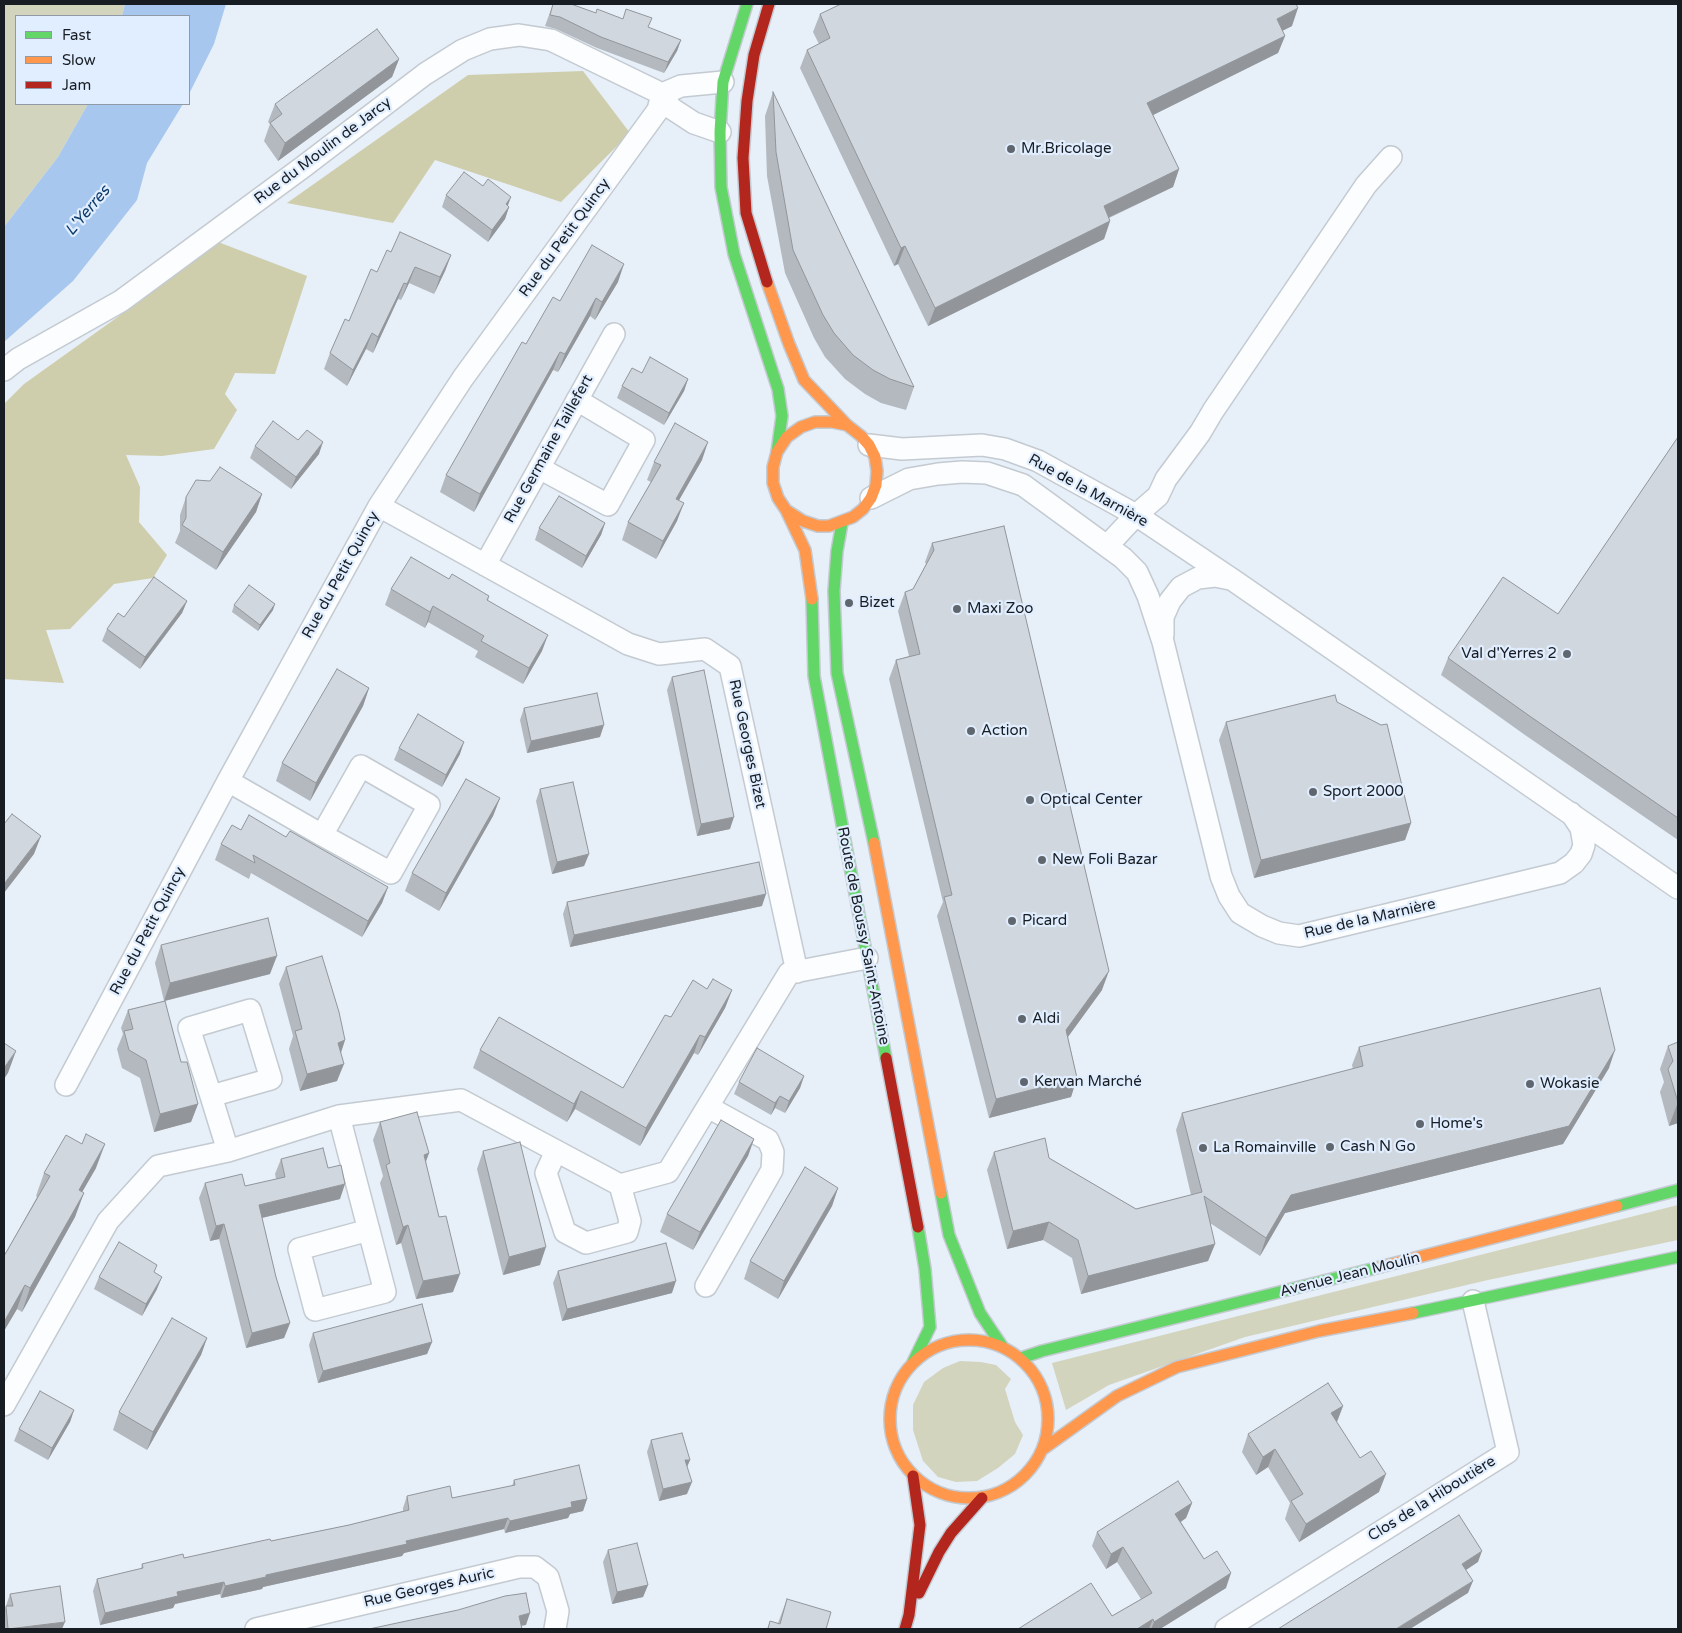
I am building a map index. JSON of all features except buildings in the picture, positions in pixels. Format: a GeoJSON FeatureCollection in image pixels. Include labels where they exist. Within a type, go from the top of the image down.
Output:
{"type":"FeatureCollection","features":[{"type":"Feature","properties":{"kind":"main road"},"geometry":{"type":"LineString","coordinates":[[747,4],[723,82],[720,132],[721,186],[734,254],[778,389],[782,416],[777,452],[772,467],[773,483],[778,498],[786,510],[803,521],[818,526],[829,526],[842,523],[858,513],[871,498],[876,485],[877,471],[869,445],[804,380],[762,268],[746,213],[743,158],[746,101],[754,55],[769,4]]}},
{"type":"Feature","properties":{"kind":"main road"},"geometry":{"type":"LineString","coordinates":[[777,452],[787,437],[801,427],[815,422],[832,422],[847,425]]}},
{"type":"Feature","properties":{"kind":"main road","name":"Route de Boussy Saint-Antoine"},"geometry":{"type":"LineString","coordinates":[[786,510],[805,550],[812,591],[814,676],[925,1269],[930,1327],[913,1362]]}},
{"type":"Feature","properties":{"kind":"main road","name":"Route de Boussy Saint-Antoine"},"geometry":{"type":"LineString","coordinates":[[842,523],[837,552],[834,591],[837,673],[874,844],[949,1235],[980,1313],[1002,1346]]}},
{"type":"Feature","properties":{"kind":"main road","name":"Avenue Jean Moulin"},"geometry":{"type":"LineString","coordinates":[[1021,1358],[1042,1351],[1316,1284],[1678,1190]]}},
{"type":"Feature","properties":{"kind":"main road"},"geometry":{"type":"LineString","coordinates":[[1043,1449],[1117,1396],[1177,1367],[1319,1331],[1473,1301],[1678,1257]]}},
{"type":"Feature","properties":{"kind":"main road"},"geometry":{"type":"LineString","coordinates":[[965,1339],[984,1341],[1002,1346],[1021,1358],[1037,1377],[1046,1400],[1049,1425],[1043,1449],[1030,1471],[1016,1484],[982,1498],[958,1498],[934,1490],[913,1476],[901,1461],[893,1442],[889,1423],[890,1406],[895,1389],[903,1374],[913,1362],[928,1350],[946,1342],[965,1339]]}},
{"type":"Feature","properties":{"kind":"main road"},"geometry":{"type":"LineString","coordinates":[[909,1615],[920,1524],[913,1476]]}},
{"type":"Feature","properties":{"kind":"main road"},"geometry":{"type":"LineString","coordinates":[[905,1629],[909,1615],[938,1552],[951,1533],[982,1498]]}},
{"type":"Feature","properties":{"kind":"street","name":"Rue du Moulin de Jarcy"},"geometry":{"type":"LineString","coordinates":[[4,370],[18,358],[121,301],[304,167],[426,74],[463,50],[490,39],[519,35],[551,40],[662,94]]}},
{"type":"Feature","properties":{"kind":"street"},"geometry":{"type":"LineString","coordinates":[[720,132],[694,123],[671,108],[662,94],[681,86],[723,82]]}},
{"type":"Feature","properties":{"kind":"street","name":"Rue du Petit Quincy"},"geometry":{"type":"LineString","coordinates":[[66,1085],[228,781],[379,506],[463,378],[658,110],[662,94]]}},
{"type":"Feature","properties":{"kind":"street"},"geometry":{"type":"LineString","coordinates":[[1107,546],[1158,496],[1166,479],[1200,433],[1366,185],[1391,157]]}},
{"type":"Feature","properties":{"kind":"street","name":"Rue Germaine Taillefert"},"geometry":{"type":"LineString","coordinates":[[484,565],[614,334]]}},
{"type":"Feature","properties":{"kind":"street"},"geometry":{"type":"LineString","coordinates":[[539,468],[608,505],[640,448],[644,440],[577,400]]}},
{"type":"Feature","properties":{"kind":"street","name":"Rue de la Marnière"},"geometry":{"type":"LineString","coordinates":[[869,445],[902,450],[982,445],[1005,449],[1038,461],[1136,516],[1232,580],[1678,888]]}},
{"type":"Feature","properties":{"kind":"street","name":"Rue de la Marnière"},"geometry":{"type":"LineString","coordinates":[[871,498],[909,479],[962,472],[987,474],[1023,485],[1123,558],[1137,572],[1148,596],[1163,642],[1221,876],[1229,896],[1240,913],[1262,926],[1279,933],[1300,936],[1560,873],[1574,863],[1581,854],[1584,845],[1581,828],[1571,813]]}},
{"type":"Feature","properties":{"kind":"street","name":"Rue Georges Bizet"},"geometry":{"type":"LineString","coordinates":[[379,506],[628,644],[659,654],[705,649],[730,666],[797,972]]}},
{"type":"Feature","properties":{"kind":"street","name":"Rue de la Marnière"},"geometry":{"type":"LineString","coordinates":[[1163,642],[1163,617],[1170,601],[1181,587],[1198,578],[1215,576],[1232,580]]}},
{"type":"Feature","properties":{"kind":"street"},"geometry":{"type":"LineString","coordinates":[[228,781],[322,835],[391,873],[429,805],[361,766],[322,835]]}},
{"type":"Feature","properties":{"kind":"street"},"geometry":{"type":"LineString","coordinates":[[4,1405],[108,1221],[158,1166],[228,1151],[339,1116],[461,1100],[620,1185],[668,1172],[789,973],[867,958]]}},
{"type":"Feature","properties":{"kind":"street"},"geometry":{"type":"LineString","coordinates":[[211,1096],[271,1079],[250,1010],[189,1028],[228,1151]]}},
{"type":"Feature","properties":{"kind":"street"},"geometry":{"type":"LineString","coordinates":[[706,1286],[772,1170],[773,1152],[768,1140],[708,1107]]}},
{"type":"Feature","properties":{"kind":"street"},"geometry":{"type":"LineString","coordinates":[[339,1116],[369,1230],[385,1292],[315,1310],[299,1248],[369,1230]]}},
{"type":"Feature","properties":{"kind":"street"},"geometry":{"type":"LineString","coordinates":[[556,1151],[546,1173],[565,1232],[586,1243],[627,1232],[630,1221],[620,1185]]}},
{"type":"Feature","properties":{"kind":"street","name":"Clos de la Hiboutière"},"geometry":{"type":"LineString","coordinates":[[1226,1629],[1508,1452],[1473,1301]]}},
{"type":"Feature","properties":{"kind":"street","name":"Rue Georges Auric"},"geometry":{"type":"LineString","coordinates":[[256,1629],[519,1567],[534,1567],[548,1577],[558,1611],[555,1629]]}},
{"type":"Feature","properties":{"kind":"green space"},"geometry":{"type":"Polygon","coordinates":[[[4,4],[125,4],[122,15],[15,15],[15,105],[87,105],[58,157],[4,227],[4,4]]]}},
{"type":"Feature","properties":{"kind":"green space"},"geometry":{"type":"Polygon","coordinates":[[[583,71],[630,133],[561,202],[435,160],[393,223],[287,203],[468,75],[583,71]]]}},
{"type":"Feature","properties":{"kind":"green space"},"geometry":{"type":"Polygon","coordinates":[[[218,242],[307,276],[275,374],[235,373],[225,394],[237,410],[214,449],[162,456],[126,455],[140,487],[139,522],[167,555],[153,578],[114,584],[70,629],[46,630],[64,683],[4,679],[4,404],[24,384],[147,296],[218,242]]]}},
{"type":"Feature","properties":{"kind":"green space"},"geometry":{"type":"Polygon","coordinates":[[[1678,1205],[1678,1240],[1488,1280],[1245,1337],[1109,1385],[1066,1410],[1052,1363],[1678,1205]]]}},
{"type":"Feature","properties":{"kind":"green space"},"geometry":{"type":"Polygon","coordinates":[[[960,1361],[996,1365],[1011,1379],[1005,1389],[1015,1422],[1023,1435],[1015,1454],[998,1468],[977,1481],[956,1482],[938,1477],[923,1461],[913,1430],[913,1405],[924,1382],[943,1368],[960,1361]]]}},
{"type":"Feature","properties":{"kind":"water"},"geometry":{"type":"Polygon","coordinates":[[[125,4],[226,4],[214,44],[190,92],[190,15],[122,15],[125,4]]]}},
{"type":"Feature","properties":{"kind":"water","name":"L'Yerres"},"geometry":{"type":"Polygon","coordinates":[[[87,105],[182,105],[147,163],[137,200],[73,281],[4,342],[4,227],[58,157],[87,105]]]}},
{"type":"Feature","properties":{"kind":"traffic: fast"},"geometry":{"type":"LineString","coordinates":[[747,4],[723,82],[720,132],[721,187],[734,254],[778,389],[782,416],[777,452]]}},
{"type":"Feature","properties":{"kind":"traffic: fast"},"geometry":{"type":"LineString","coordinates":[[842,523],[837,551],[834,591],[837,673],[874,843]]}},
{"type":"Feature","properties":{"kind":"traffic: fast"},"geometry":{"type":"LineString","coordinates":[[812,599],[814,676],[886,1058]]}},
{"type":"Feature","properties":{"kind":"traffic: fast"},"geometry":{"type":"LineString","coordinates":[[1617,1206],[1678,1190]]}},
{"type":"Feature","properties":{"kind":"traffic: fast"},"geometry":{"type":"LineString","coordinates":[[941,1193],[949,1235],[980,1313],[1002,1346]]}},
{"type":"Feature","properties":{"kind":"traffic: fast"},"geometry":{"type":"LineString","coordinates":[[913,1362],[930,1327],[925,1269],[918,1227]]}},
{"type":"Feature","properties":{"kind":"traffic: fast"},"geometry":{"type":"LineString","coordinates":[[1413,1313],[1678,1257]]}},
{"type":"Feature","properties":{"kind":"traffic: fast"},"geometry":{"type":"LineString","coordinates":[[1021,1358],[1042,1351],[1380,1267]]}},
{"type":"Feature","properties":{"kind":"traffic: slow"},"geometry":{"type":"LineString","coordinates":[[767,282],[804,380],[847,425]]}},
{"type":"Feature","properties":{"kind":"traffic: slow"},"geometry":{"type":"LineString","coordinates":[[786,510],[803,521],[818,526],[829,526],[853,517],[863,509],[871,498],[876,485],[875,457],[869,445],[847,425],[832,422],[815,422],[801,427],[787,437],[777,452],[773,467],[773,483],[778,498],[786,510],[805,550],[812,599]]}},
{"type":"Feature","properties":{"kind":"traffic: slow"},"geometry":{"type":"LineString","coordinates":[[874,843],[941,1193]]}},
{"type":"Feature","properties":{"kind":"traffic: slow"},"geometry":{"type":"LineString","coordinates":[[1380,1267],[1617,1206]]}},
{"type":"Feature","properties":{"kind":"traffic: slow"},"geometry":{"type":"LineString","coordinates":[[1043,1449],[1117,1396],[1177,1367],[1319,1331],[1413,1313]]}},
{"type":"Feature","properties":{"kind":"traffic: slow"},"geometry":{"type":"LineString","coordinates":[[977,1340],[992,1343],[1006,1349],[1025,1363],[1035,1375],[1045,1396],[1048,1419],[1045,1442],[1035,1463],[1025,1475],[1013,1485],[992,1495],[977,1498],[961,1498],[946,1495],[925,1485],[903,1463],[891,1435],[890,1411],[893,1396],[903,1375],[925,1353],[953,1341],[977,1340]]}},
{"type":"Feature","properties":{"kind":"traffic: jam"},"geometry":{"type":"LineString","coordinates":[[767,282],[746,213],[743,158],[747,101],[754,55],[769,4]]}},
{"type":"Feature","properties":{"kind":"traffic: jam"},"geometry":{"type":"LineString","coordinates":[[886,1058],[918,1227]]}},
{"type":"Feature","properties":{"kind":"traffic: jam"},"geometry":{"type":"LineString","coordinates":[[905,1629],[909,1615],[920,1525],[913,1476]]}},
{"type":"Feature","properties":{"kind":"traffic: jam"},"geometry":{"type":"LineString","coordinates":[[919,1593],[939,1552],[951,1533],[982,1498]]}},
{"type":"Feature","properties":{"kind":"place","name":"Mr.Bricolage"},"geometry":{"type":"Point","coordinates":[1011,149]}},
{"type":"Feature","properties":{"kind":"place","name":"Bizet"},"geometry":{"type":"Point","coordinates":[849,603]}},
{"type":"Feature","properties":{"kind":"place","name":"Maxi Zoo"},"geometry":{"type":"Point","coordinates":[957,609]}},
{"type":"Feature","properties":{"kind":"place","name":"Val d'Yerres 2"},"geometry":{"type":"Point","coordinates":[1567,654]}},
{"type":"Feature","properties":{"kind":"place","name":"Action"},"geometry":{"type":"Point","coordinates":[971,731]}},
{"type":"Feature","properties":{"kind":"place","name":"Sport 2000"},"geometry":{"type":"Point","coordinates":[1313,792]}},
{"type":"Feature","properties":{"kind":"place","name":"Optical Center"},"geometry":{"type":"Point","coordinates":[1030,800]}},
{"type":"Feature","properties":{"kind":"place","name":"New Foli Bazar"},"geometry":{"type":"Point","coordinates":[1042,860]}},
{"type":"Feature","properties":{"kind":"place","name":"Picard"},"geometry":{"type":"Point","coordinates":[1012,921]}},
{"type":"Feature","properties":{"kind":"place","name":"Aldi"},"geometry":{"type":"Point","coordinates":[1022,1019]}},
{"type":"Feature","properties":{"kind":"place","name":"Kervan Marché"},"geometry":{"type":"Point","coordinates":[1024,1082]}},
{"type":"Feature","properties":{"kind":"place","name":"Wokasie"},"geometry":{"type":"Point","coordinates":[1530,1084]}},
{"type":"Feature","properties":{"kind":"place","name":"Home's"},"geometry":{"type":"Point","coordinates":[1420,1124]}},
{"type":"Feature","properties":{"kind":"place","name":"Cash N Go"},"geometry":{"type":"Point","coordinates":[1330,1147]}},
{"type":"Feature","properties":{"kind":"place","name":"La Romainville"},"geometry":{"type":"Point","coordinates":[1203,1148]}}]}
